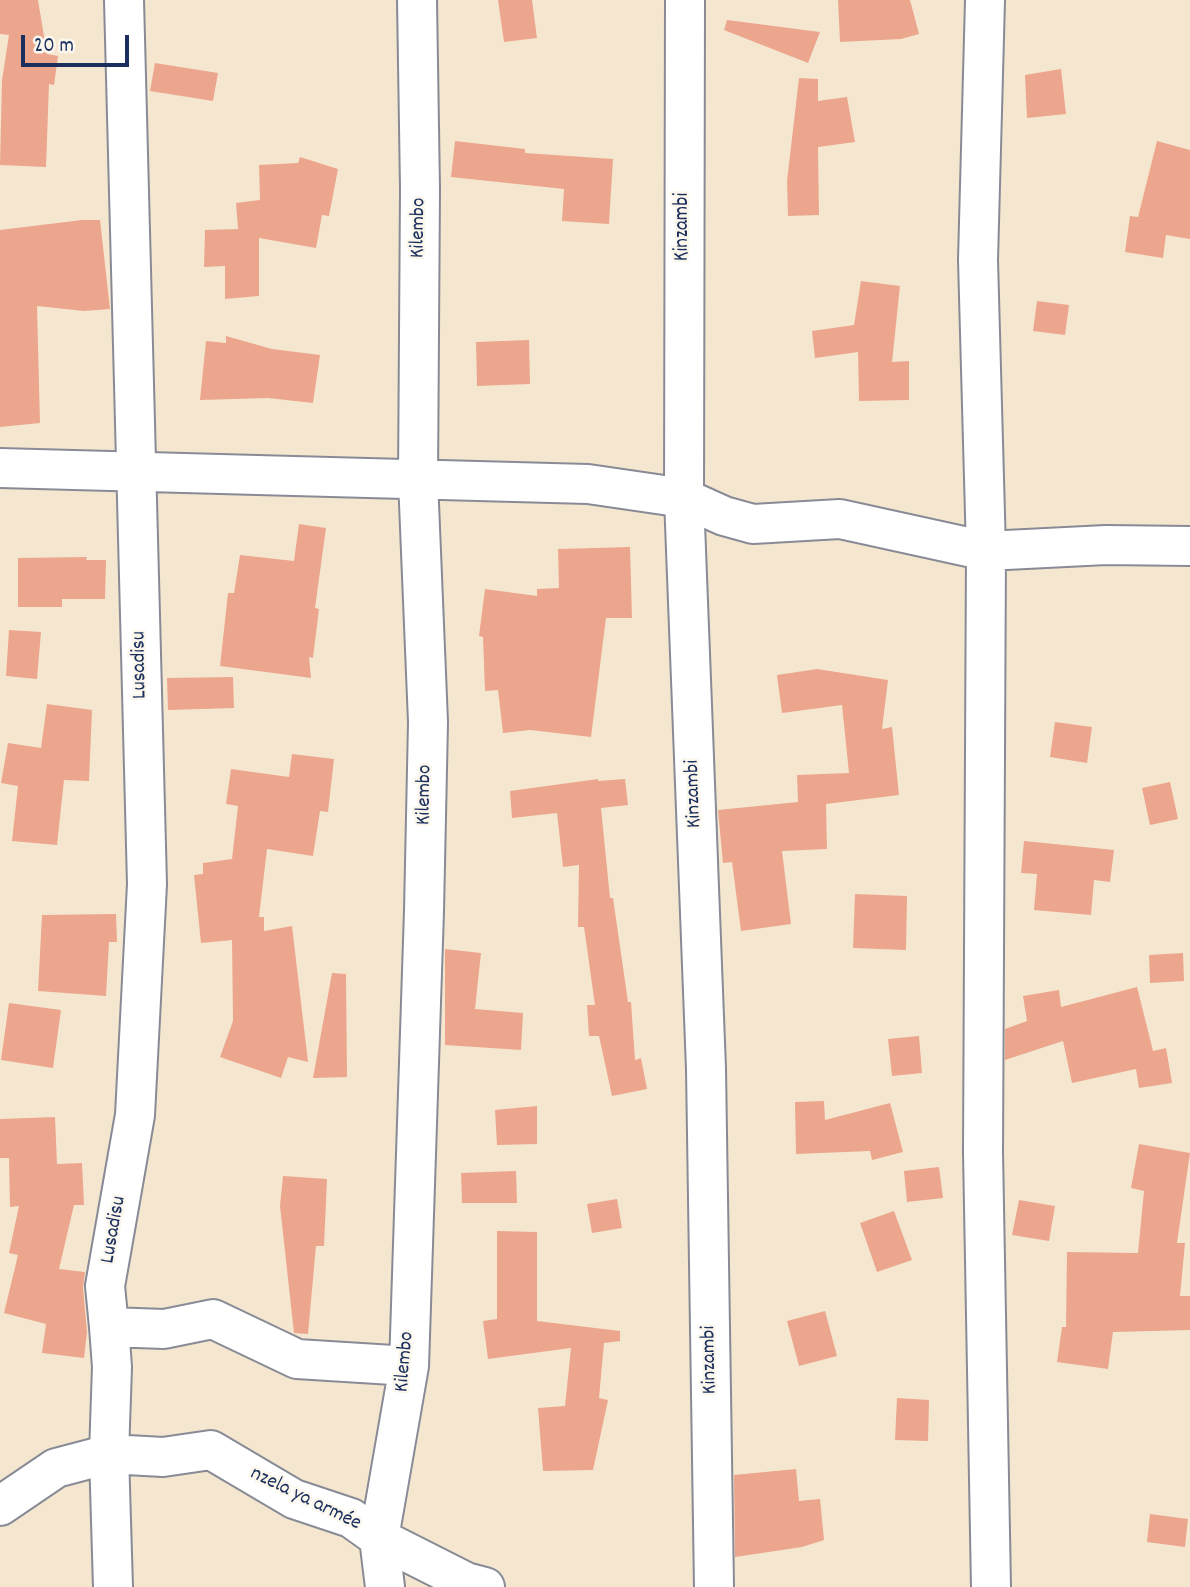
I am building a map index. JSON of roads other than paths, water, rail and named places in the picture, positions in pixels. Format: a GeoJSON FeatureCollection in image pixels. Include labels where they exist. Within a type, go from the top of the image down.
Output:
{"type":"FeatureCollection","features":[{"type":"Feature","properties":{"kind":"street","name":"Lusadisu"},"geometry":{"type":"LineString","coordinates":[[109,1326],[105,1286],[135,1115],[147,884],[124,0]]}},
{"type":"Feature","properties":{"kind":"street","name":"Kilembo"},"geometry":{"type":"LineString","coordinates":[[385,1587],[379,1538],[409,1366],[428,722],[418,479],[420,189],[416,0]]}},
{"type":"Feature","properties":{"kind":"street","name":"Kinzambi"},"geometry":{"type":"LineString","coordinates":[[685,0],[684,498],[706,1069],[714,1587]]}},
{"type":"Feature","properties":{"kind":"street"},"geometry":{"type":"LineString","coordinates":[[985,0],[978,260],[986,551],[983,1152],[991,1587]]}},
{"type":"Feature","properties":{"kind":"street"},"geometry":{"type":"LineString","coordinates":[[0,468],[588,484],[684,498],[724,516],[753,524],[840,519],[986,551],[1106,545],[1190,546]]}},
{"type":"Feature","properties":{"kind":"street"},"geometry":{"type":"LineString","coordinates":[[113,1587],[109,1326],[164,1329],[213,1319],[297,1359],[409,1366]]}},
{"type":"Feature","properties":{"kind":"street","name":"nzela ya armée"},"geometry":{"type":"LineString","coordinates":[[109,1454],[163,1457],[211,1450],[294,1499],[351,1518],[379,1538],[466,1582],[485,1587]]}},
{"type":"Feature","properties":{"kind":"street"},"geometry":{"type":"LineString","coordinates":[[0,1506],[56,1468],[109,1454]]}}]}
